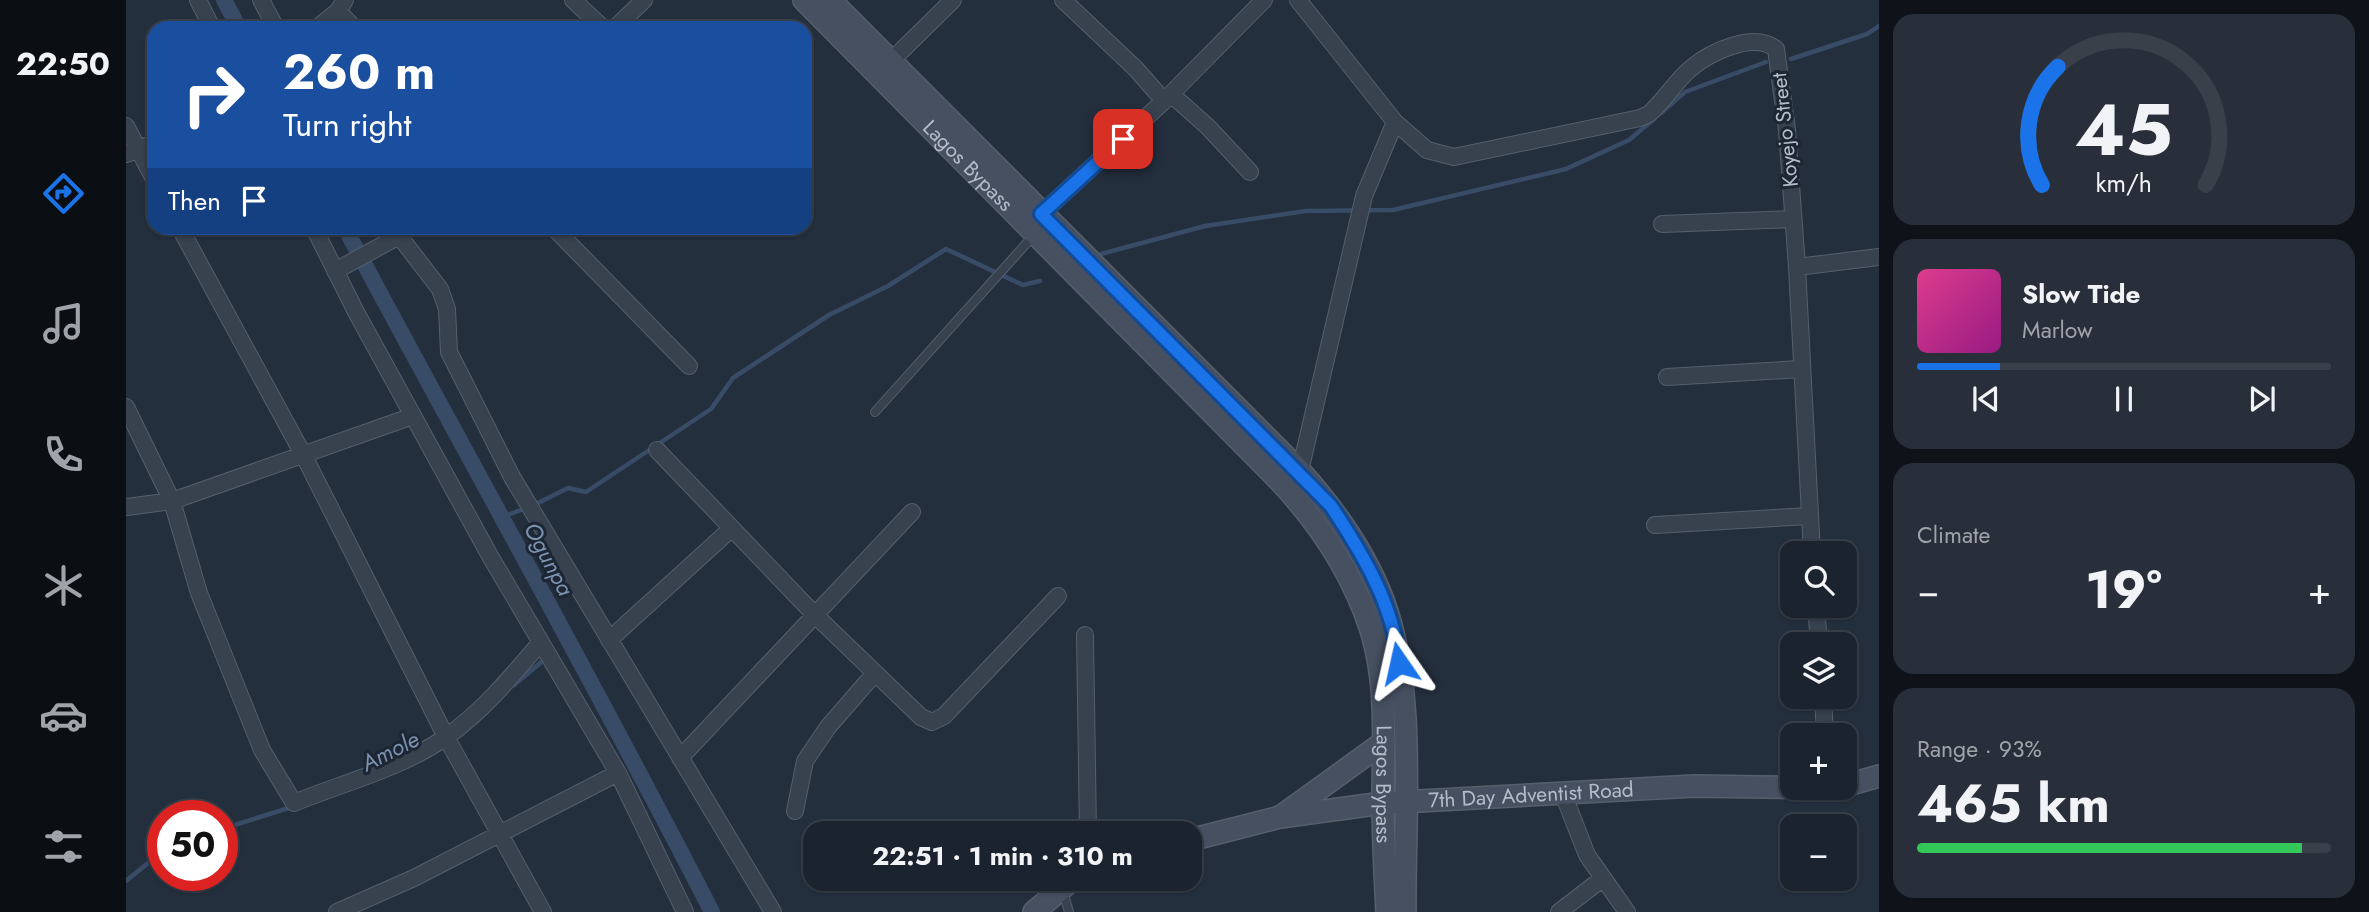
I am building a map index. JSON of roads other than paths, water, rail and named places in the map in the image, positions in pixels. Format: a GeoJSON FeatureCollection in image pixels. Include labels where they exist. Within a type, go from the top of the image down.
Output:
{"type":"FeatureCollection","features":[{"type":"Feature","properties":{"kind":"main road","name":"Lagos Bypass"},"geometry":{"type":"LineString","coordinates":[[804,0],[1300,471],[1331,506],[1360,550],[1383,599],[1398,657],[1403,708],[1405,912]]}},
{"type":"Feature","properties":{"kind":"main road","name":"Lagos Bypass"},"geometry":{"type":"LineString","coordinates":[[830,0],[891,61],[1038,224],[1290,491],[1316,521],[1340,558],[1359,597],[1379,662],[1384,742],[1387,912]]}},
{"type":"Feature","properties":{"kind":"main road"},"geometry":{"type":"LineString","coordinates":[[1280,817],[1384,742]]}},
{"type":"Feature","properties":{"kind":"main road"},"geometry":{"type":"LineString","coordinates":[[1857,782],[1879,776]]}},
{"type":"Feature","properties":{"kind":"main road","name":"7th Day Adventist Road"},"geometry":{"type":"LineString","coordinates":[[1202,837],[1280,817],[1383,803],[1562,791],[1694,786],[1780,787]]}},
{"type":"Feature","properties":{"kind":"main road"},"geometry":{"type":"LineString","coordinates":[[1034,912],[1059,891]]}},
{"type":"Feature","properties":{"kind":"street"},"geometry":{"type":"LineString","coordinates":[[198,0],[208,21]]}},
{"type":"Feature","properties":{"kind":"street"},"geometry":{"type":"LineString","coordinates":[[261,0],[272,21]]}},
{"type":"Feature","properties":{"kind":"street"},"geometry":{"type":"LineString","coordinates":[[573,0],[596,21]]}},
{"type":"Feature","properties":{"kind":"street"},"geometry":{"type":"LineString","coordinates":[[622,21],[644,0]]}},
{"type":"Feature","properties":{"kind":"street"},"geometry":{"type":"LineString","coordinates":[[891,61],[953,0]]}},
{"type":"Feature","properties":{"kind":"street"},"geometry":{"type":"LineString","coordinates":[[1063,0],[1168,98],[1208,127],[1250,172]]}},
{"type":"Feature","properties":{"kind":"street"},"geometry":{"type":"LineString","coordinates":[[1038,224],[1264,0]]}},
{"type":"Feature","properties":{"kind":"street"},"geometry":{"type":"LineString","coordinates":[[1290,491],[1300,471],[1364,196],[1395,122],[1298,0]]}},
{"type":"Feature","properties":{"kind":"street"},"geometry":{"type":"LineString","coordinates":[[325,21],[341,6],[351,21]]}},
{"type":"Feature","properties":{"kind":"street","name":"Koyejo Street"},"geometry":{"type":"LineString","coordinates":[[1395,122],[1427,150],[1454,157],[1640,118],[1649,114],[1700,63],[1733,47],[1762,41],[1776,49],[1787,130],[1797,267],[1811,541]]}},
{"type":"Feature","properties":{"kind":"street"},"geometry":{"type":"LineString","coordinates":[[126,126],[132,152],[147,170]]}},
{"type":"Feature","properties":{"kind":"street"},"geometry":{"type":"LineString","coordinates":[[1661,224],[1793,219]]}},
{"type":"Feature","properties":{"kind":"street"},"geometry":{"type":"LineString","coordinates":[[184,235],[304,456],[446,737],[543,912]]}},
{"type":"Feature","properties":{"kind":"street"},"geometry":{"type":"LineString","coordinates":[[318,235],[339,269],[413,416],[540,643],[618,773],[685,912]]}},
{"type":"Feature","properties":{"kind":"street"},"geometry":{"type":"LineString","coordinates":[[339,269],[395,235]]}},
{"type":"Feature","properties":{"kind":"street"},"geometry":{"type":"LineString","coordinates":[[400,235],[440,289],[447,309],[449,352],[512,477],[773,912]]}},
{"type":"Feature","properties":{"kind":"street"},"geometry":{"type":"LineString","coordinates":[[561,235],[689,366]]}},
{"type":"Feature","properties":{"kind":"street"},"geometry":{"type":"LineString","coordinates":[[1797,267],[1879,257]]}},
{"type":"Feature","properties":{"kind":"street"},"geometry":{"type":"LineString","coordinates":[[1667,377],[1801,369]]}},
{"type":"Feature","properties":{"kind":"street"},"geometry":{"type":"LineString","coordinates":[[126,407],[172,501],[199,593],[262,750],[294,803],[378,773],[446,737],[498,691],[540,643]]}},
{"type":"Feature","properties":{"kind":"street"},"geometry":{"type":"LineString","coordinates":[[126,507],[172,501],[413,416]]}},
{"type":"Feature","properties":{"kind":"street"},"geometry":{"type":"LineString","coordinates":[[657,450],[815,615],[921,717],[932,722],[944,716],[1058,596]]}},
{"type":"Feature","properties":{"kind":"street"},"geometry":{"type":"LineString","coordinates":[[680,758],[912,512]]}},
{"type":"Feature","properties":{"kind":"street"},"geometry":{"type":"LineString","coordinates":[[1655,525],[1809,516]]}},
{"type":"Feature","properties":{"kind":"street"},"geometry":{"type":"LineString","coordinates":[[608,640],[732,528]]}},
{"type":"Feature","properties":{"kind":"street"},"geometry":{"type":"LineString","coordinates":[[1085,635],[1088,821]]}},
{"type":"Feature","properties":{"kind":"street"},"geometry":{"type":"LineString","coordinates":[[795,811],[805,761],[828,727],[875,673]]}},
{"type":"Feature","properties":{"kind":"street"},"geometry":{"type":"LineString","coordinates":[[337,912],[414,878],[618,773]]}},
{"type":"Feature","properties":{"kind":"street"},"geometry":{"type":"LineString","coordinates":[[1562,791],[1587,855],[1627,912]]}},
{"type":"Feature","properties":{"kind":"street"},"geometry":{"type":"LineString","coordinates":[[1559,912],[1602,879]]}},
{"type":"Feature","properties":{"kind":"lane"},"geometry":{"type":"LineString","coordinates":[[875,412],[991,282],[1038,224]]}},
{"type":"Feature","properties":{"kind":"lane"},"geometry":{"type":"LineString","coordinates":[[1068,891],[1069,912]]}},
{"type":"Feature","properties":{"kind":"waterway","name":"Ogunpa"},"geometry":{"type":"LineString","coordinates":[[224,0],[235,21]]}},
{"type":"Feature","properties":{"kind":"waterway"},"geometry":{"type":"LineString","coordinates":[[1791,59],[1867,34],[1879,26]]}},
{"type":"Feature","properties":{"kind":"waterway"},"geometry":{"type":"LineString","coordinates":[[1661,113],[1685,92],[1766,62]]}},
{"type":"Feature","properties":{"kind":"waterway"},"geometry":{"type":"LineString","coordinates":[[1101,254],[1205,226],[1306,211],[1393,210],[1566,169],[1629,140],[1654,119]]}},
{"type":"Feature","properties":{"kind":"waterway","name":"Ogunpa"},"geometry":{"type":"LineString","coordinates":[[349,235],[712,912]]}},
{"type":"Feature","properties":{"kind":"waterway"},"geometry":{"type":"LineString","coordinates":[[534,505],[568,488],[586,492],[711,409],[733,378],[829,315],[888,286],[946,249],[1023,285],[1040,281]]}},
{"type":"Feature","properties":{"kind":"waterway"},"geometry":{"type":"LineString","coordinates":[[500,518],[526,508]]}},
{"type":"Feature","properties":{"kind":"waterway","name":"Amole"},"geometry":{"type":"LineString","coordinates":[[514,685],[545,659]]}},
{"type":"Feature","properties":{"kind":"waterway","name":"Amole"},"geometry":{"type":"LineString","coordinates":[[238,824],[292,807]]}},
{"type":"Feature","properties":{"kind":"waterway","name":"Amole"},"geometry":{"type":"LineString","coordinates":[[126,881],[147,864]]}}]}
